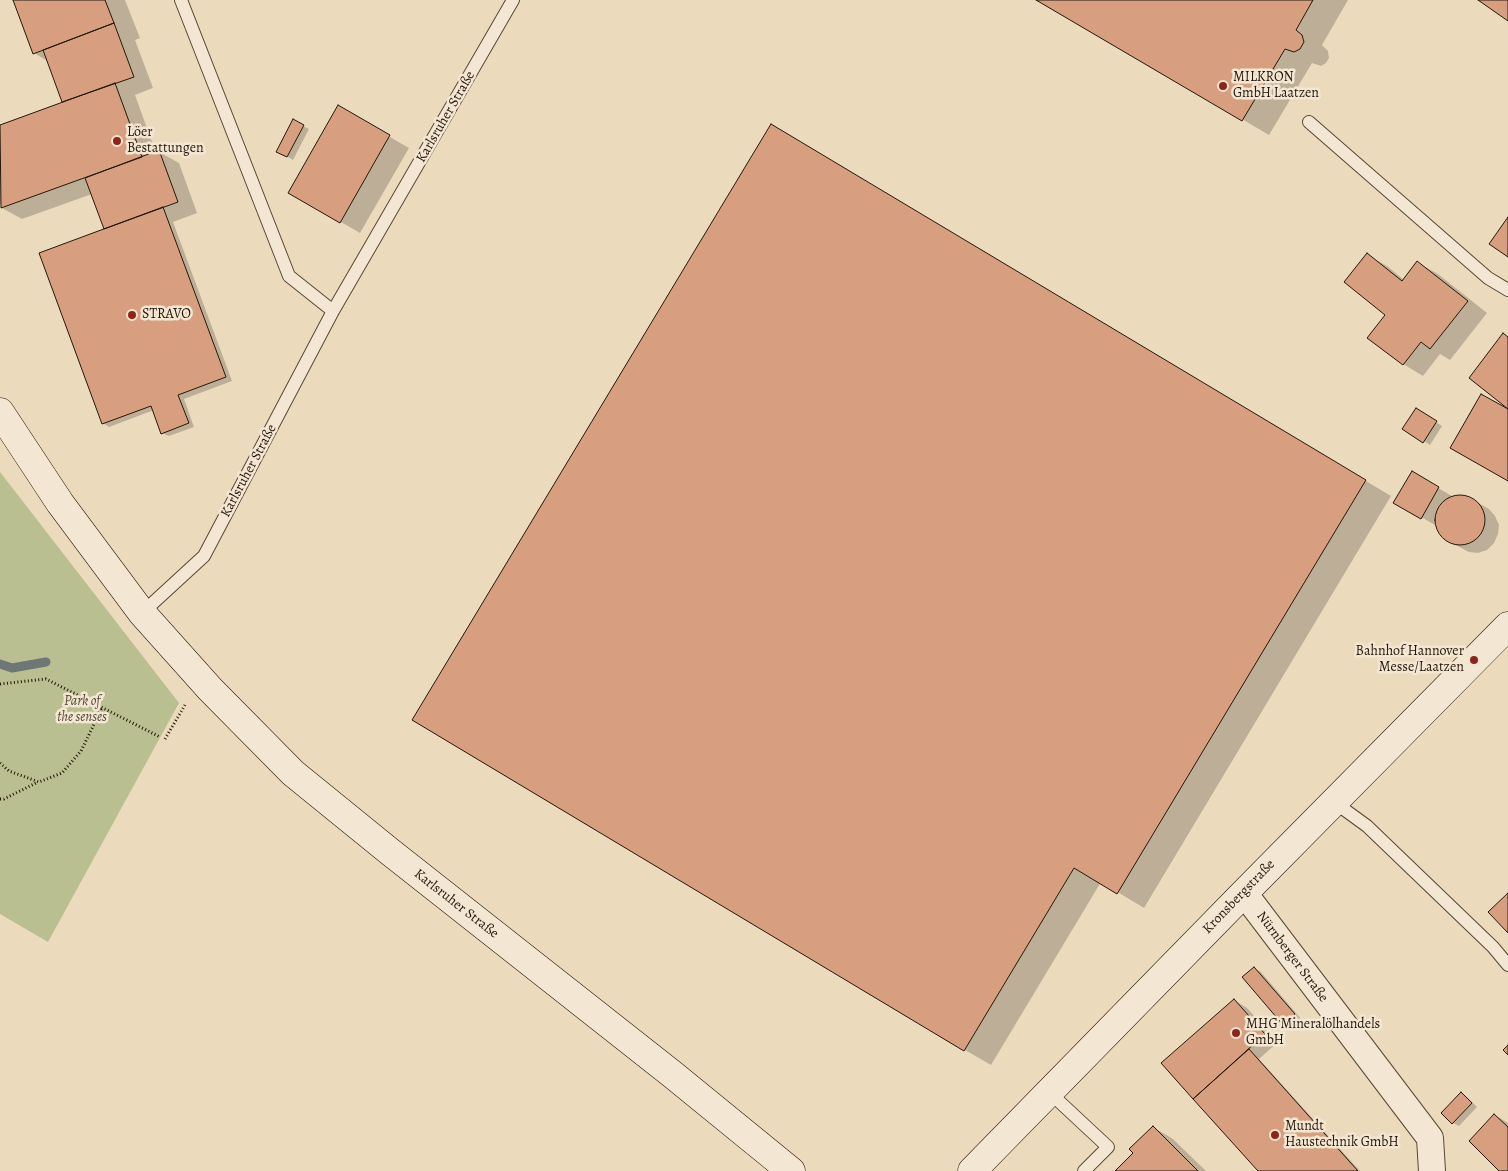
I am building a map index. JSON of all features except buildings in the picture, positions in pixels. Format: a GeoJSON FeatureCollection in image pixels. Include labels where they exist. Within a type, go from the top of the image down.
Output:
{"type":"FeatureCollection","features":[{"type":"Feature","properties":{"kind":"main road","name":"Karlsruher Straße"},"geometry":{"type":"LineString","coordinates":[[0,412],[60,503],[142,613],[210,689],[293,773],[665,1068],[791,1171]]}},
{"type":"Feature","properties":{"kind":"main road","name":"Kronsbergstraße"},"geometry":{"type":"LineString","coordinates":[[972,1171],[1244,892],[1508,626]]}},
{"type":"Feature","properties":{"kind":"street","name":"Nürnberger Straße"},"geometry":{"type":"LineString","coordinates":[[1244,892],[1430,1138],[1432,1171]]}},
{"type":"Feature","properties":{"kind":"lane"},"geometry":{"type":"LineString","coordinates":[[181,0],[289,276],[333,311]]}},
{"type":"Feature","properties":{"kind":"lane","name":"Karlsruher Straße"},"geometry":{"type":"LineString","coordinates":[[142,613],[204,556],[333,311],[513,0]]}},
{"type":"Feature","properties":{"kind":"lane"},"geometry":{"type":"LineString","coordinates":[[1309,122],[1488,278],[1508,290]]}},
{"type":"Feature","properties":{"kind":"lane"},"geometry":{"type":"LineString","coordinates":[[1334,802],[1367,826],[1493,947],[1508,964]]}},
{"type":"Feature","properties":{"kind":"lane"},"geometry":{"type":"LineString","coordinates":[[1049,1092],[1108,1147],[1084,1171]]}},
{"type":"Feature","properties":{"kind":"path"},"geometry":{"type":"LineString","coordinates":[[0,684],[46,679],[160,737]]}},
{"type":"Feature","properties":{"kind":"path"},"geometry":{"type":"LineString","coordinates":[[165,739],[188,702]]}},
{"type":"Feature","properties":{"kind":"path"},"geometry":{"type":"LineString","coordinates":[[0,800],[62,773],[81,751],[102,708]]}},
{"type":"Feature","properties":{"kind":"path"},"geometry":{"type":"LineString","coordinates":[[0,763],[9,771],[39,782]]}},
{"type":"Feature","properties":{"kind":"green space","name":"Park of the senses"},"geometry":{"type":"Polygon","coordinates":[[[0,472],[179,703],[48,942],[0,914],[0,472]]]}},
{"type":"Feature","properties":{"kind":"waterway"},"geometry":{"type":"LineString","coordinates":[[0,664],[12,668],[46,662]]}},
{"type":"Feature","properties":{"kind":"place","name":"MILKRON GmbH Laatzen"},"geometry":{"type":"Point","coordinates":[1223,86]}},
{"type":"Feature","properties":{"kind":"place","name":"Löer Bestattungen"},"geometry":{"type":"Point","coordinates":[117,141]}},
{"type":"Feature","properties":{"kind":"place","name":"STRAVO"},"geometry":{"type":"Point","coordinates":[132,315]}},
{"type":"Feature","properties":{"kind":"place","name":"Bahnhof Hannover Messe/Laatzen"},"geometry":{"type":"Point","coordinates":[1474,660]}},
{"type":"Feature","properties":{"kind":"place","name":"MHG Mineralölhandels GmbH"},"geometry":{"type":"Point","coordinates":[1236,1033]}},
{"type":"Feature","properties":{"kind":"place","name":"Mundt Haustechnik GmbH"},"geometry":{"type":"Point","coordinates":[1275,1135]}}]}
